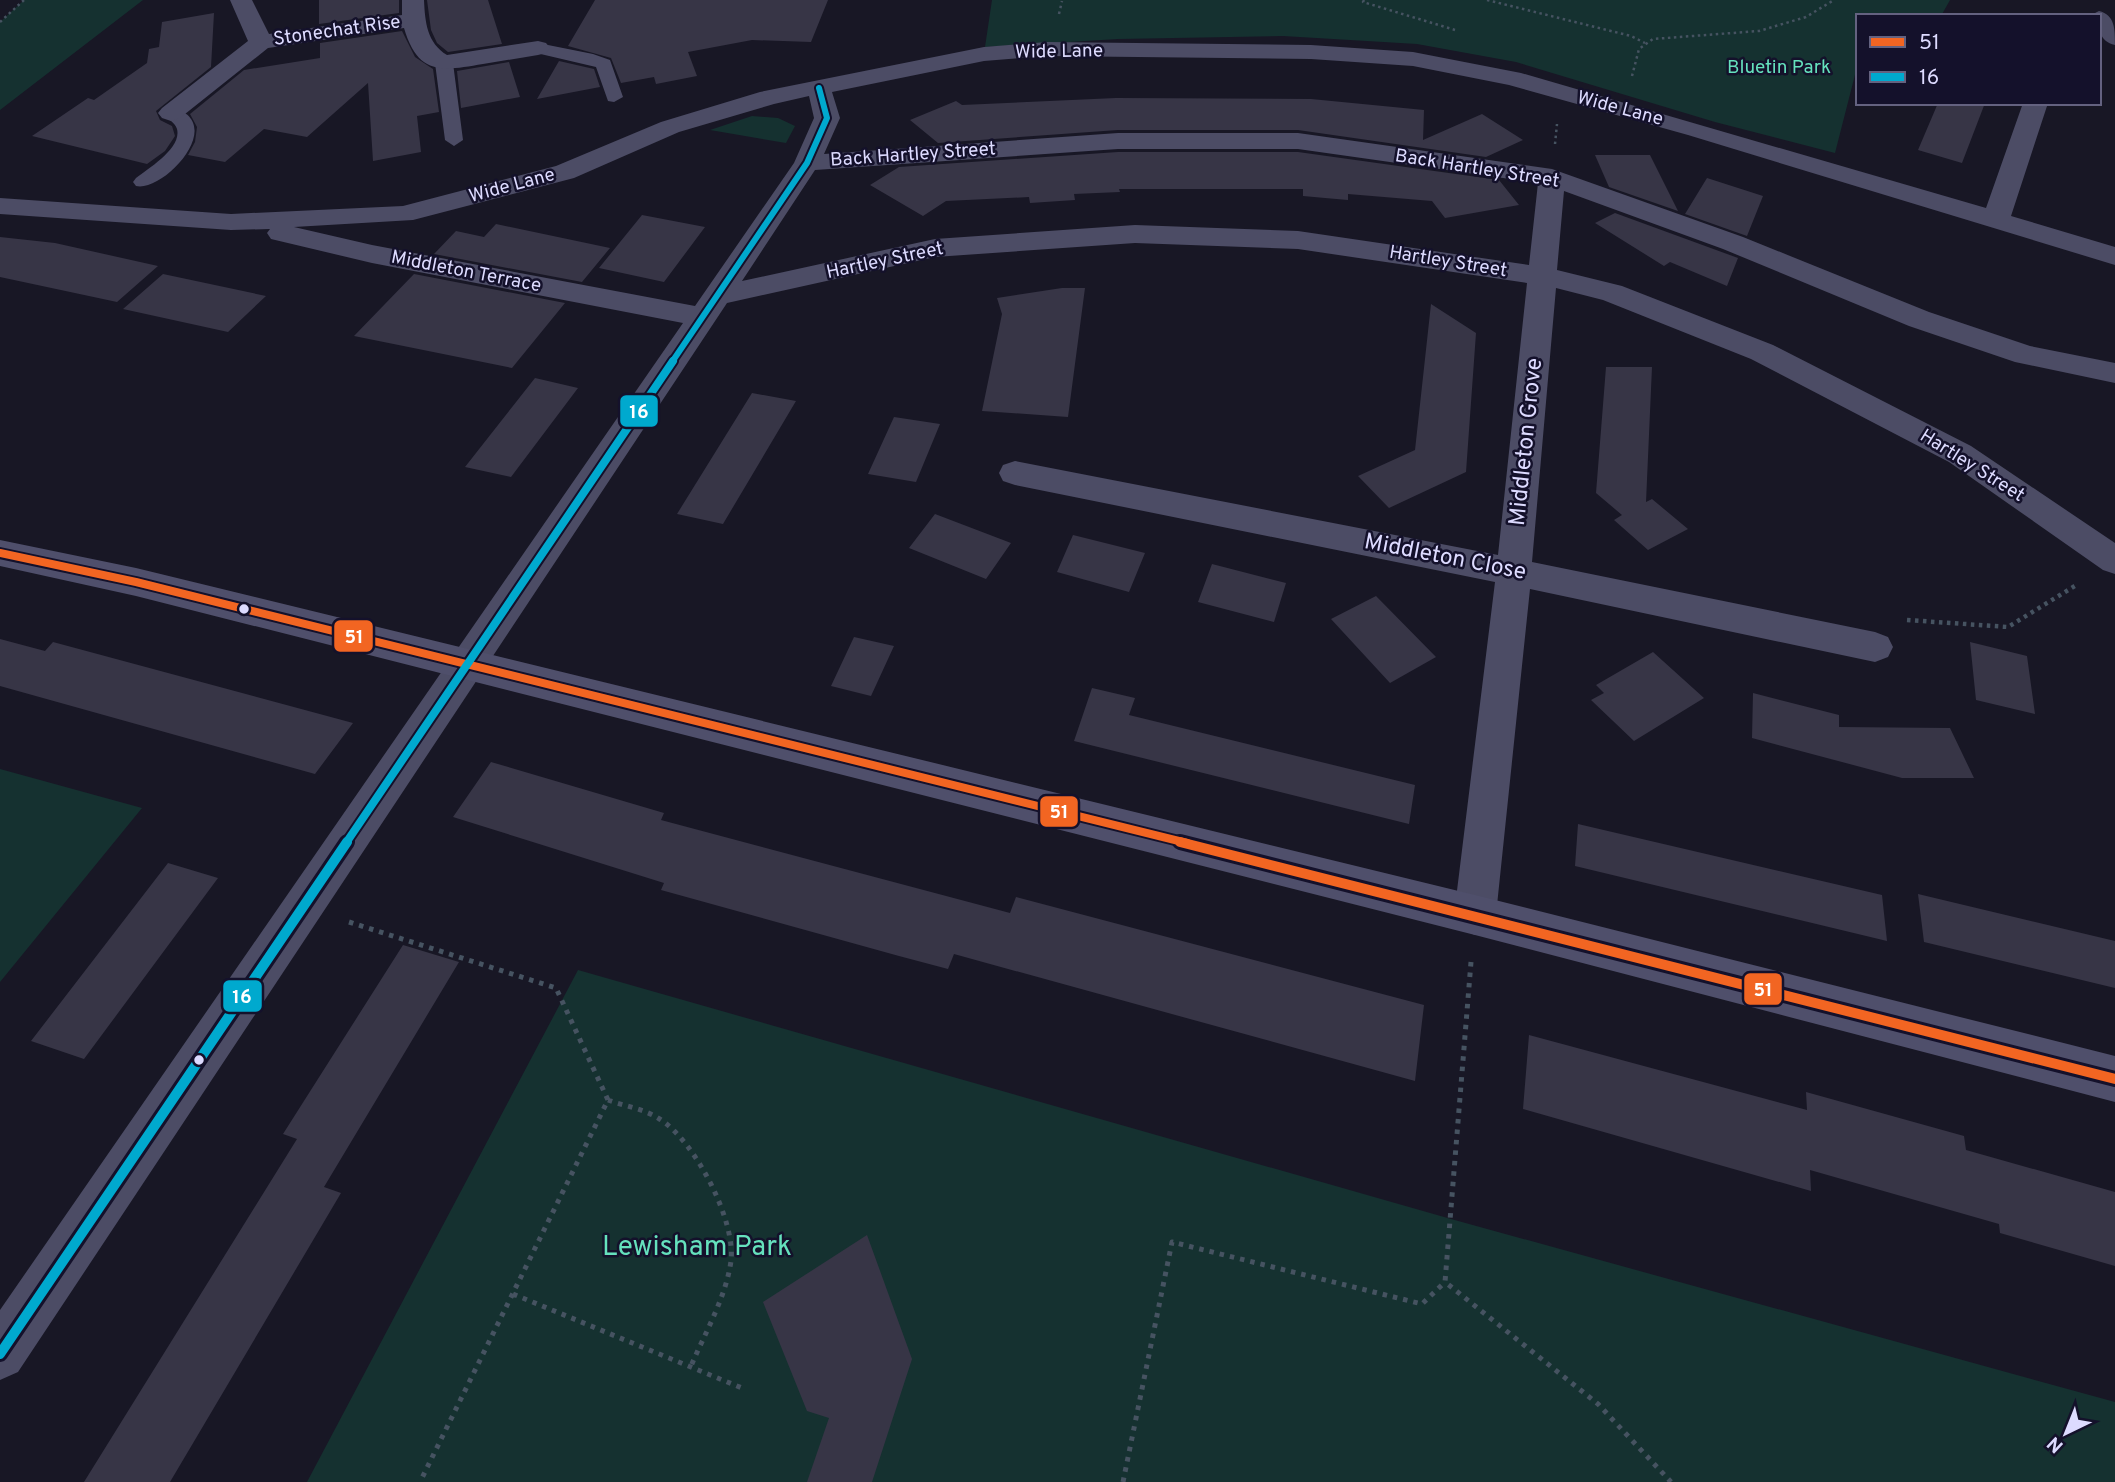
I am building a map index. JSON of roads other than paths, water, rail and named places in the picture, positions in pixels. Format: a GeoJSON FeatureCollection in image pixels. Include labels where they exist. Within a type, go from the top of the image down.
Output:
{"type":"FeatureCollection","features":[{"type":"Feature","properties":{"kind":"main road"},"geometry":{"type":"LineString","coordinates":[[0,553],[136,582],[1475,915],[2115,1079]]}},
{"type":"Feature","properties":{"kind":"street","name":"Stonechat Rise"},"geometry":{"type":"LineString","coordinates":[[241,0],[261,41]]}},
{"type":"Feature","properties":{"kind":"street","name":"Stonechat Rise"},"geometry":{"type":"LineString","coordinates":[[171,113],[236,64],[261,41],[413,10]]}},
{"type":"Feature","properties":{"kind":"street"},"geometry":{"type":"LineString","coordinates":[[413,10],[422,47],[430,58],[444,63],[538,48]]}},
{"type":"Feature","properties":{"kind":"street"},"geometry":{"type":"LineString","coordinates":[[2101,20],[2115,37]]}},
{"type":"Feature","properties":{"kind":"street","name":"Wide Lane"},"geometry":{"type":"LineString","coordinates":[[0,206],[231,222],[402,215],[565,172],[670,127],[769,97],[984,54],[1047,49],[1311,52],[1413,59],[1513,78],[2115,256]]}},
{"type":"Feature","properties":{"kind":"street"},"geometry":{"type":"LineString","coordinates":[[0,1354],[807,163],[827,118],[819,88]]}},
{"type":"Feature","properties":{"kind":"street"},"geometry":{"type":"LineString","coordinates":[[1996,219],[2035,105]]}},
{"type":"Feature","properties":{"kind":"street","name":"Back Hartley Street"},"geometry":{"type":"LineString","coordinates":[[807,163],[1118,142],[1298,141],[1552,177],[1733,243],[1919,319],[2026,355],[2115,373]]}},
{"type":"Feature","properties":{"kind":"street","name":"Middleton Grove"},"geometry":{"type":"LineString","coordinates":[[1475,915],[1514,572],[1552,177]]}},
{"type":"Feature","properties":{"kind":"street","name":"Middleton Terrace"},"geometry":{"type":"LineString","coordinates":[[231,222],[372,254],[710,307]]}},
{"type":"Feature","properties":{"kind":"street","name":"Hartley Street"},"geometry":{"type":"LineString","coordinates":[[710,307],[935,248],[1135,234],[1298,240],[1543,276],[1612,293],[1762,352],[1960,454],[2115,561]]}},
{"type":"Feature","properties":{"kind":"street","name":"Middleton Close"},"geometry":{"type":"LineString","coordinates":[[1015,473],[1875,647]]}},
{"type":"Feature","properties":{"kind":"lane"},"geometry":{"type":"LineString","coordinates":[[538,48],[593,59],[604,64],[614,97]]}},
{"type":"Feature","properties":{"kind":"lane"},"geometry":{"type":"LineString","coordinates":[[444,63],[454,140]]}},
{"type":"Feature","properties":{"kind":"lane"},"geometry":{"type":"LineString","coordinates":[[143,182],[184,146],[187,128],[184,121],[171,113]]}},
{"type":"Feature","properties":{"kind":"park label","name":"Bluetin Park"},"geometry":{"type":"Point","coordinates":[1779,68]}},
{"type":"Feature","properties":{"kind":"park label","name":"Lewisham Park"},"geometry":{"type":"Point","coordinates":[697,1248]}}]}
